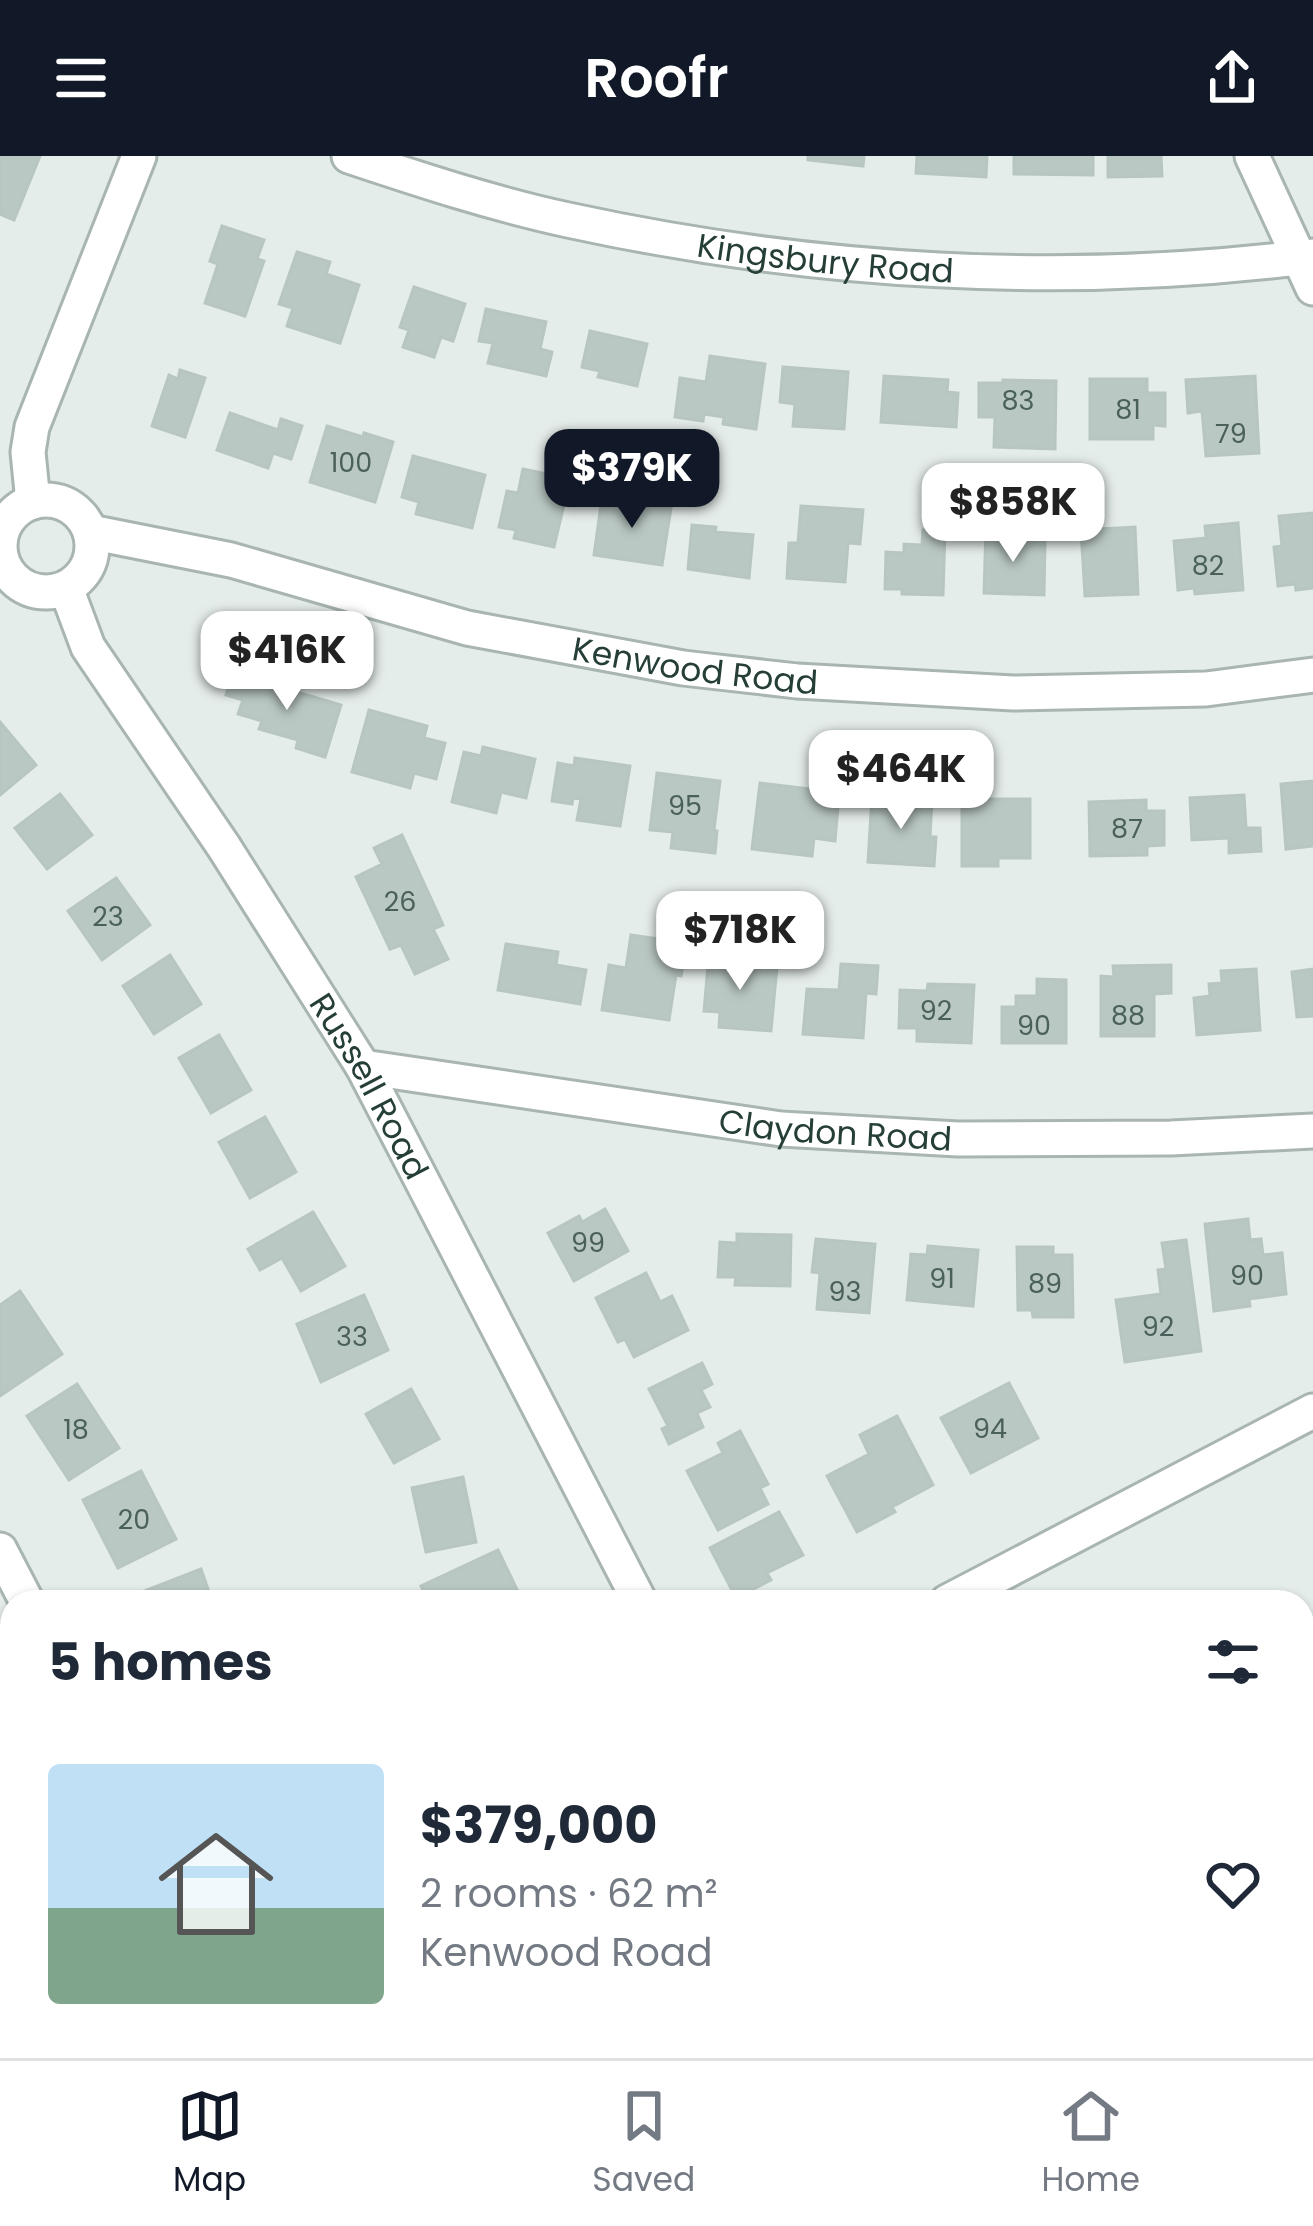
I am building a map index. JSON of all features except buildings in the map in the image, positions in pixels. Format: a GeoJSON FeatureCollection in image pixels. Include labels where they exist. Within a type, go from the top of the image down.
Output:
{"type":"FeatureCollection","features":[{"type":"Feature","properties":{"kind":"street"},"geometry":{"type":"LineString","coordinates":[[13,515],[61,503],[84,520],[93,546],[77,581],[52,592],[38,592],[12,578],[1,551],[32,428],[139,156]]}},
{"type":"Feature","properties":{"kind":"street","name":"Kingsbury Road"},"geometry":{"type":"LineString","coordinates":[[349,156],[565,220],[720,249],[885,268],[1020,273],[1308,267]]}},
{"type":"Feature","properties":{"kind":"street"},"geometry":{"type":"LineString","coordinates":[[1252,156],[1308,267]]}},
{"type":"Feature","properties":{"kind":"street","name":"Kenwood Road"},"geometry":{"type":"LineString","coordinates":[[90,532],[231,560],[467,628],[683,668],[774,679],[1013,693],[1206,689],[1313,675]]}},
{"type":"Feature","properties":{"kind":"street","name":"Russell Road"},"geometry":{"type":"LineString","coordinates":[[66,588],[88,647],[224,847],[363,1067],[634,1590]]}},
{"type":"Feature","properties":{"kind":"street","name":"Claydon Road"},"geometry":{"type":"LineString","coordinates":[[363,1067],[781,1130],[958,1139],[1171,1138],[1313,1130]]}},
{"type":"Feature","properties":{"kind":"street"},"geometry":{"type":"LineString","coordinates":[[970,1590],[1313,1411]]}},
{"type":"Feature","properties":{"kind":"street"},"geometry":{"type":"LineString","coordinates":[[0,1550],[21,1590]]}}]}
